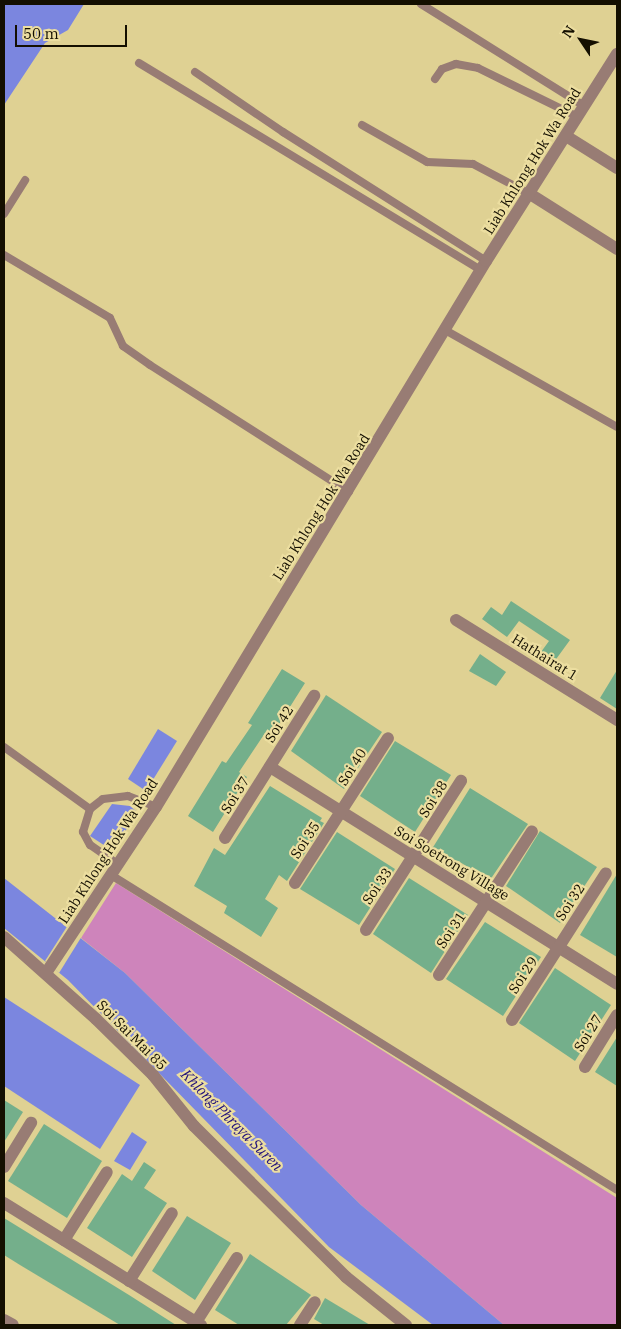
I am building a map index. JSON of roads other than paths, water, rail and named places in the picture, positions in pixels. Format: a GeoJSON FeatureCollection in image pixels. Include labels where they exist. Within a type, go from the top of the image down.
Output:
{"type":"FeatureCollection","features":[{"type":"Feature","properties":{"kind":"street","name":"Liab Khlong Hok Wa Road"},"geometry":{"type":"LineString","coordinates":[[49,970],[156,807],[349,492],[484,266],[617,54]]}},
{"type":"Feature","properties":{"kind":"street"},"geometry":{"type":"LineString","coordinates":[[566,136],[617,168]]}},
{"type":"Feature","properties":{"kind":"street"},"geometry":{"type":"LineString","coordinates":[[530,194],[617,249]]}},
{"type":"Feature","properties":{"kind":"street","name":"Hathairat 1"},"geometry":{"type":"LineString","coordinates":[[456,620],[617,720]]}},
{"type":"Feature","properties":{"kind":"street","name":"Soi 42"},"geometry":{"type":"LineString","coordinates":[[270,767],[314,696]]}},
{"type":"Feature","properties":{"kind":"street","name":"Soi 40"},"geometry":{"type":"LineString","coordinates":[[341,813],[388,738]]}},
{"type":"Feature","properties":{"kind":"street","name":"Soi Soetrong Village"},"geometry":{"type":"LineString","coordinates":[[270,767],[617,984]]}},
{"type":"Feature","properties":{"kind":"street","name":"Soi 37"},"geometry":{"type":"LineString","coordinates":[[225,838],[270,767]]}},
{"type":"Feature","properties":{"kind":"street","name":"Soi 38"},"geometry":{"type":"LineString","coordinates":[[414,858],[461,782]]}},
{"type":"Feature","properties":{"kind":"street","name":"Soi 35"},"geometry":{"type":"LineString","coordinates":[[295,883],[341,813]]}},
{"type":"Feature","properties":{"kind":"street","name":"Soi 31"},"geometry":{"type":"LineString","coordinates":[[439,975],[532,830]]}},
{"type":"Feature","properties":{"kind":"street","name":"Soi 33"},"geometry":{"type":"LineString","coordinates":[[366,930],[414,858]]}},
{"type":"Feature","properties":{"kind":"street","name":"Soi 32"},"geometry":{"type":"LineString","coordinates":[[559,947],[606,873]]}},
{"type":"Feature","properties":{"kind":"street","name":"Soi Sai Mai 85"},"geometry":{"type":"LineString","coordinates":[[4,937],[49,970],[153,1075],[194,1126],[346,1277],[406,1325]]}},
{"type":"Feature","properties":{"kind":"street","name":"Soi 29"},"geometry":{"type":"LineString","coordinates":[[512,1020],[559,947]]}},
{"type":"Feature","properties":{"kind":"street","name":"Soi 27"},"geometry":{"type":"LineString","coordinates":[[585,1067],[617,1015]]}},
{"type":"Feature","properties":{"kind":"street"},"geometry":{"type":"LineString","coordinates":[[4,1166],[31,1123]]}},
{"type":"Feature","properties":{"kind":"street"},"geometry":{"type":"LineString","coordinates":[[64,1240],[107,1172]]}},
{"type":"Feature","properties":{"kind":"street"},"geometry":{"type":"LineString","coordinates":[[4,1203],[198,1324],[237,1258]]}},
{"type":"Feature","properties":{"kind":"street"},"geometry":{"type":"LineString","coordinates":[[129,1281],[172,1213]]}},
{"type":"Feature","properties":{"kind":"street"},"geometry":{"type":"LineString","coordinates":[[300,1325],[315,1302]]}},
{"type":"Feature","properties":{"kind":"street"},"geometry":{"type":"LineString","coordinates":[[4,1320],[12,1325]]}},
{"type":"Feature","properties":{"kind":"lane"},"geometry":{"type":"LineString","coordinates":[[421,4],[581,111]]}},
{"type":"Feature","properties":{"kind":"lane"},"geometry":{"type":"LineString","coordinates":[[139,63],[484,266]]}},
{"type":"Feature","properties":{"kind":"lane"},"geometry":{"type":"LineString","coordinates":[[435,79],[442,69],[456,64],[478,68],[581,111]]}},
{"type":"Feature","properties":{"kind":"lane"},"geometry":{"type":"LineString","coordinates":[[195,72],[484,266]]}},
{"type":"Feature","properties":{"kind":"lane"},"geometry":{"type":"LineString","coordinates":[[362,125],[427,162],[473,164],[530,194]]}},
{"type":"Feature","properties":{"kind":"lane"},"geometry":{"type":"LineString","coordinates":[[4,214],[26,180]]}},
{"type":"Feature","properties":{"kind":"lane"},"geometry":{"type":"LineString","coordinates":[[4,255],[110,318],[123,346],[349,492]]}},
{"type":"Feature","properties":{"kind":"lane"},"geometry":{"type":"LineString","coordinates":[[445,330],[617,427]]}},
{"type":"Feature","properties":{"kind":"lane"},"geometry":{"type":"LineString","coordinates":[[4,747],[90,809]]}},
{"type":"Feature","properties":{"kind":"lane"},"geometry":{"type":"LineString","coordinates":[[156,807],[128,796],[103,799],[90,809],[83,832],[90,845],[115,870],[617,1190]]}},
{"type":"Feature","properties":{"kind":"water"},"geometry":{"type":"Polygon","coordinates":[[[4,4],[84,4],[68,30],[45,43],[4,105],[4,4]]]}},
{"type":"Feature","properties":{"kind":"water"},"geometry":{"type":"Polygon","coordinates":[[[158,729],[177,741],[146,791],[128,779],[158,729]]]}},
{"type":"Feature","properties":{"kind":"water"},"geometry":{"type":"Polygon","coordinates":[[[112,804],[130,806],[137,812],[113,851],[90,836],[112,804]]]}},
{"type":"Feature","properties":{"kind":"water","name":"Khlong Phraya Suren"},"geometry":{"type":"Polygon","coordinates":[[[4,878],[125,973],[361,1205],[504,1325],[433,1325],[329,1247],[68,980],[4,928],[4,878]]]}},
{"type":"Feature","properties":{"kind":"water"},"geometry":{"type":"Polygon","coordinates":[[[4,997],[140,1085],[100,1149],[4,1086],[4,997]]]}},
{"type":"Feature","properties":{"kind":"water"},"geometry":{"type":"Polygon","coordinates":[[[132,1132],[147,1142],[130,1170],[114,1161],[132,1132]]]}}]}
